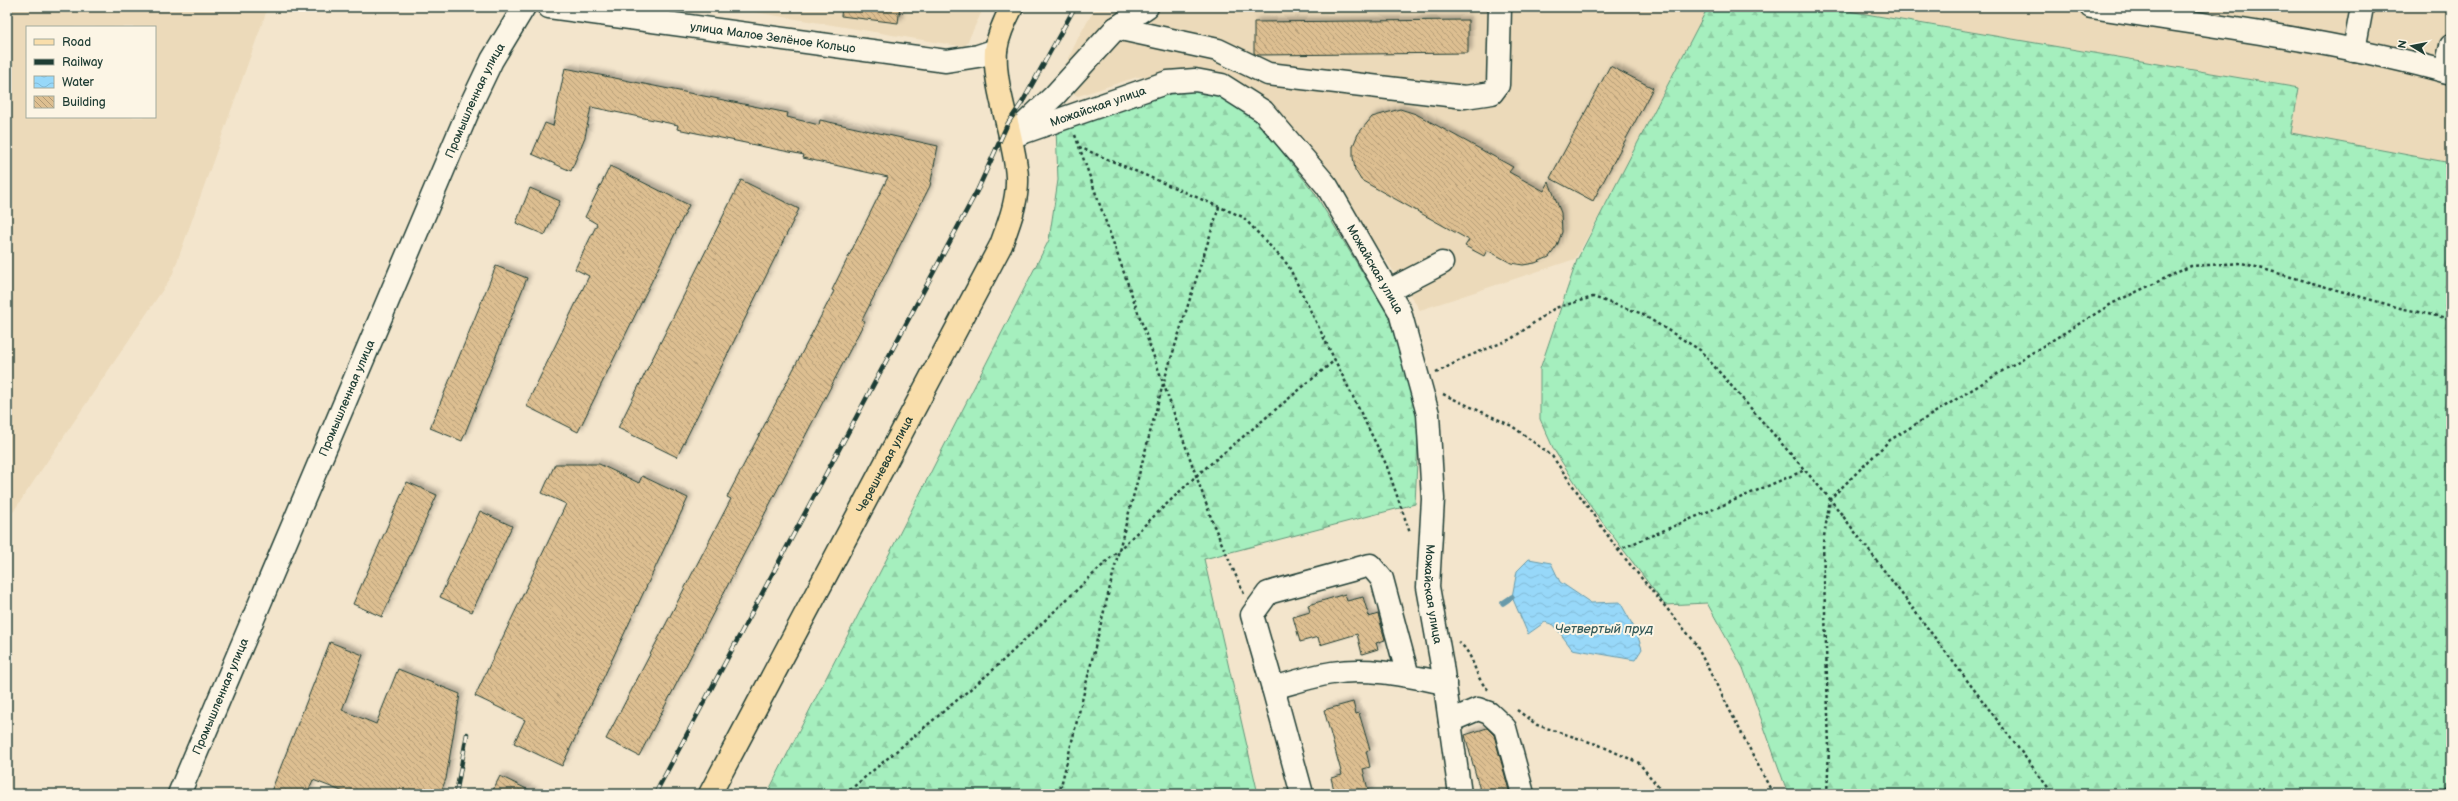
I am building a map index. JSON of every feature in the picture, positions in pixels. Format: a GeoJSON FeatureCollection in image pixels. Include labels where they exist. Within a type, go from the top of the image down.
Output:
{"type":"FeatureCollection","features":[{"type":"Feature","properties":{"kind":"main road","name":"Черешневая улица"},"geometry":{"type":"LineString","coordinates":[[710,794],[1001,245],[1014,207],[1017,178],[998,78],[996,50],[1003,24],[1012,7]]}},
{"type":"Feature","properties":{"kind":"street","name":"Промышленная улица"},"geometry":{"type":"LineString","coordinates":[[179,794],[472,102],[492,60],[524,7]]}},
{"type":"Feature","properties":{"kind":"street","name":"улица Малое Зелёное Кольцо"},"geometry":{"type":"LineString","coordinates":[[549,7],[946,61],[978,56],[996,50]]}},
{"type":"Feature","properties":{"kind":"street"},"geometry":{"type":"LineString","coordinates":[[1009,130],[1055,95],[1116,28],[1147,7]]}},
{"type":"Feature","properties":{"kind":"street"},"geometry":{"type":"LineString","coordinates":[[1116,28],[1218,50],[1268,74],[1466,97],[1492,93],[1498,85],[1500,7]]}},
{"type":"Feature","properties":{"kind":"street"},"geometry":{"type":"LineString","coordinates":[[2091,7],[2400,58],[2448,72],[2451,46]]}},
{"type":"Feature","properties":{"kind":"street"},"geometry":{"type":"LineString","coordinates":[[2354,50],[2362,7]]}},
{"type":"Feature","properties":{"kind":"street","name":"Можайская улица"},"geometry":{"type":"LineString","coordinates":[[1009,130],[1068,116],[1168,82],[1195,80],[1222,85],[1263,111],[1327,186],[1400,312],[1428,414],[1432,484],[1428,587],[1445,683],[1460,794]]}},
{"type":"Feature","properties":{"kind":"street"},"geometry":{"type":"LineString","coordinates":[[1388,291],[1442,263]]}},
{"type":"Feature","properties":{"kind":"street"},"geometry":{"type":"LineString","coordinates":[[1302,794],[1252,615],[1268,593],[1370,564],[1382,579],[1408,676]]}},
{"type":"Feature","properties":{"kind":"street"},"geometry":{"type":"LineString","coordinates":[[1273,688],[1333,673],[1382,672],[1445,683]]}},
{"type":"Feature","properties":{"kind":"street"},"geometry":{"type":"LineString","coordinates":[[1450,721],[1478,709],[1489,712],[1506,728],[1523,794]]}},
{"type":"Feature","properties":{"kind":"path"},"geometry":{"type":"LineString","coordinates":[[1068,116],[1214,526],[1252,615]]}},
{"type":"Feature","properties":{"kind":"path"},"geometry":{"type":"LineString","coordinates":[[1079,147],[1243,217],[1288,265],[1386,464],[1411,536]]}},
{"type":"Feature","properties":{"kind":"path"},"geometry":{"type":"LineString","coordinates":[[1059,794],[1119,550],[1163,384],[1219,207]]}},
{"type":"Feature","properties":{"kind":"path"},"geometry":{"type":"LineString","coordinates":[[1827,794],[1829,748],[1823,543],[1830,499],[1890,440],[2113,303],[2191,266],[2242,263],[2400,308],[2451,319]]}},
{"type":"Feature","properties":{"kind":"path"},"geometry":{"type":"LineString","coordinates":[[1419,383],[1464,358],[1511,339],[1555,308],[1593,297],[1640,313],[1700,350],[1830,499],[2053,794]]}},
{"type":"Feature","properties":{"kind":"path"},"geometry":{"type":"LineString","coordinates":[[845,794],[994,670],[1196,476],[1335,360]]}},
{"type":"Feature","properties":{"kind":"path"},"geometry":{"type":"LineString","coordinates":[[1419,383],[1512,426],[1552,456],[1618,550],[1694,641],[1772,794]]}},
{"type":"Feature","properties":{"kind":"path"},"geometry":{"type":"LineString","coordinates":[[1618,550],[1805,470]]}},
{"type":"Feature","properties":{"kind":"path"},"geometry":{"type":"LineString","coordinates":[[1435,626],[1467,648],[1482,685],[1494,694]]}},
{"type":"Feature","properties":{"kind":"path"},"geometry":{"type":"LineString","coordinates":[[1513,707],[1537,724],[1599,745],[1639,763],[1664,794]]}},
{"type":"Feature","properties":{"kind":"path"},"geometry":{"type":"LineString","coordinates":[[2441,794],[2451,785]]}},
{"type":"Feature","properties":{"kind":"shaded area"},"geometry":{"type":"Polygon","coordinates":[[[7,7],[268,7],[172,276],[7,521],[7,7]]]}},
{"type":"Feature","properties":{"kind":"shaded area"},"geometry":{"type":"Polygon","coordinates":[[[724,7],[984,7],[965,47],[724,7]]]}},
{"type":"Feature","properties":{"kind":"shaded area"},"geometry":{"type":"Polygon","coordinates":[[[1096,7],[1710,7],[1691,53],[1575,259],[1420,310],[1332,181],[1216,73],[1137,77],[1078,96],[1056,85],[1079,36],[1096,7]]]}},
{"type":"Feature","properties":{"kind":"shaded area"},"geometry":{"type":"Polygon","coordinates":[[[1828,7],[2451,7],[2451,164],[2290,133],[2299,88],[1828,7]]]}},
{"type":"Feature","properties":{"kind":"green space"},"geometry":{"type":"Polygon","coordinates":[[[1708,7],[1825,7],[2299,88],[2291,133],[2451,163],[2451,794],[1788,794],[1743,668],[1707,603],[1665,605],[1591,507],[1554,450],[1540,419],[1540,369],[1577,260],[1708,7]]]}},
{"type":"Feature","properties":{"kind":"green space"},"geometry":{"type":"Polygon","coordinates":[[[1195,90],[1219,96],[1258,122],[1314,192],[1388,315],[1419,417],[1415,504],[1204,559],[1258,794],[767,794],[1049,240],[1058,180],[1056,128],[1174,91],[1195,90]]]}},
{"type":"Feature","properties":{"kind":"water","name":"Четвертый пруд"},"geometry":{"type":"Polygon","coordinates":[[[1529,559],[1551,563],[1560,582],[1591,603],[1620,602],[1636,631],[1642,649],[1635,660],[1572,649],[1554,625],[1545,622],[1528,634],[1512,597],[1517,571],[1529,559]]]}},
{"type":"Feature","properties":{"kind":"building"},"geometry":{"type":"Polygon","coordinates":[[[842,7],[900,7],[898,23],[841,16],[842,7]]]}},
{"type":"Feature","properties":{"kind":"building"},"geometry":{"type":"Polygon","coordinates":[[[1468,20],[1468,53],[1257,55],[1254,53],[1254,22],[1468,20]]]}},
{"type":"Feature","properties":{"kind":"building"},"geometry":{"type":"Polygon","coordinates":[[[1610,66],[1653,88],[1593,201],[1550,178],[1610,66]]]}},
{"type":"Feature","properties":{"kind":"building"},"geometry":{"type":"Polygon","coordinates":[[[565,68],[788,113],[787,117],[819,125],[820,120],[938,146],[930,186],[862,320],[865,321],[639,756],[606,739],[731,499],[727,497],[834,291],[832,290],[888,177],[803,158],[804,155],[677,129],[678,125],[591,107],[585,137],[571,171],[532,154],[545,123],[553,126],[565,68]]]}},
{"type":"Feature","properties":{"kind":"building"},"geometry":{"type":"Polygon","coordinates":[[[1400,109],[1416,114],[1513,167],[1509,172],[1544,191],[1549,182],[1561,213],[1562,232],[1557,246],[1549,257],[1535,263],[1523,265],[1511,263],[1487,250],[1484,256],[1465,246],[1469,240],[1361,180],[1355,170],[1353,157],[1353,146],[1358,134],[1372,117],[1400,109]]]}},
{"type":"Feature","properties":{"kind":"building"},"geometry":{"type":"Polygon","coordinates":[[[610,166],[689,205],[578,432],[526,406],[589,276],[575,269],[597,224],[585,217],[610,166]]]}},
{"type":"Feature","properties":{"kind":"building"},"geometry":{"type":"Polygon","coordinates":[[[741,180],[799,209],[677,457],[618,428],[741,180]]]}},
{"type":"Feature","properties":{"kind":"building"},"geometry":{"type":"Polygon","coordinates":[[[530,188],[560,201],[545,235],[516,223],[530,188]]]}},
{"type":"Feature","properties":{"kind":"building"},"geometry":{"type":"Polygon","coordinates":[[[496,266],[527,278],[462,441],[430,428],[496,266]]]}},
{"type":"Feature","properties":{"kind":"building"},"geometry":{"type":"Polygon","coordinates":[[[555,464],[599,464],[639,483],[642,476],[688,498],[562,766],[514,743],[525,720],[475,696],[566,504],[542,493],[555,464]]]}},
{"type":"Feature","properties":{"kind":"building"},"geometry":{"type":"Polygon","coordinates":[[[407,482],[437,495],[382,617],[353,604],[407,482]]]}},
{"type":"Feature","properties":{"kind":"building"},"geometry":{"type":"Polygon","coordinates":[[[480,511],[512,526],[472,612],[440,597],[480,511]]]}},
{"type":"Feature","properties":{"kind":"building"},"geometry":{"type":"Polygon","coordinates":[[[1345,594],[1347,601],[1363,597],[1369,617],[1378,614],[1385,640],[1376,643],[1378,649],[1362,654],[1357,634],[1320,645],[1318,637],[1300,642],[1293,617],[1310,612],[1308,605],[1345,594]]]}},
{"type":"Feature","properties":{"kind":"building"},"geometry":{"type":"Polygon","coordinates":[[[330,642],[363,655],[342,710],[376,724],[398,669],[460,694],[446,779],[440,794],[349,794],[313,780],[307,794],[270,794],[330,642]]]}},
{"type":"Feature","properties":{"kind":"building"},"geometry":{"type":"Polygon","coordinates":[[[1353,702],[1356,714],[1359,713],[1370,750],[1366,751],[1370,767],[1363,769],[1369,794],[1335,794],[1331,778],[1342,775],[1324,710],[1353,702]]]}},
{"type":"Feature","properties":{"kind":"building"},"geometry":{"type":"Polygon","coordinates":[[[1487,728],[1494,735],[1510,794],[1481,794],[1465,735],[1487,728]]]}},
{"type":"Feature","properties":{"kind":"building"},"geometry":{"type":"Polygon","coordinates":[[[500,776],[537,794],[491,794],[500,776]]]}},
{"type":"Feature","properties":{"kind":"waterway"},"geometry":{"type":"LineString","coordinates":[[1503,603],[1512,597]]}},
{"type":"Feature","properties":{"kind":"railway"},"geometry":{"type":"LineString","coordinates":[[655,794],[978,189],[1008,123],[1023,101],[1075,7]]}},
{"type":"Feature","properties":{"kind":"railway"},"geometry":{"type":"LineString","coordinates":[[456,794],[467,734]]}}]}
